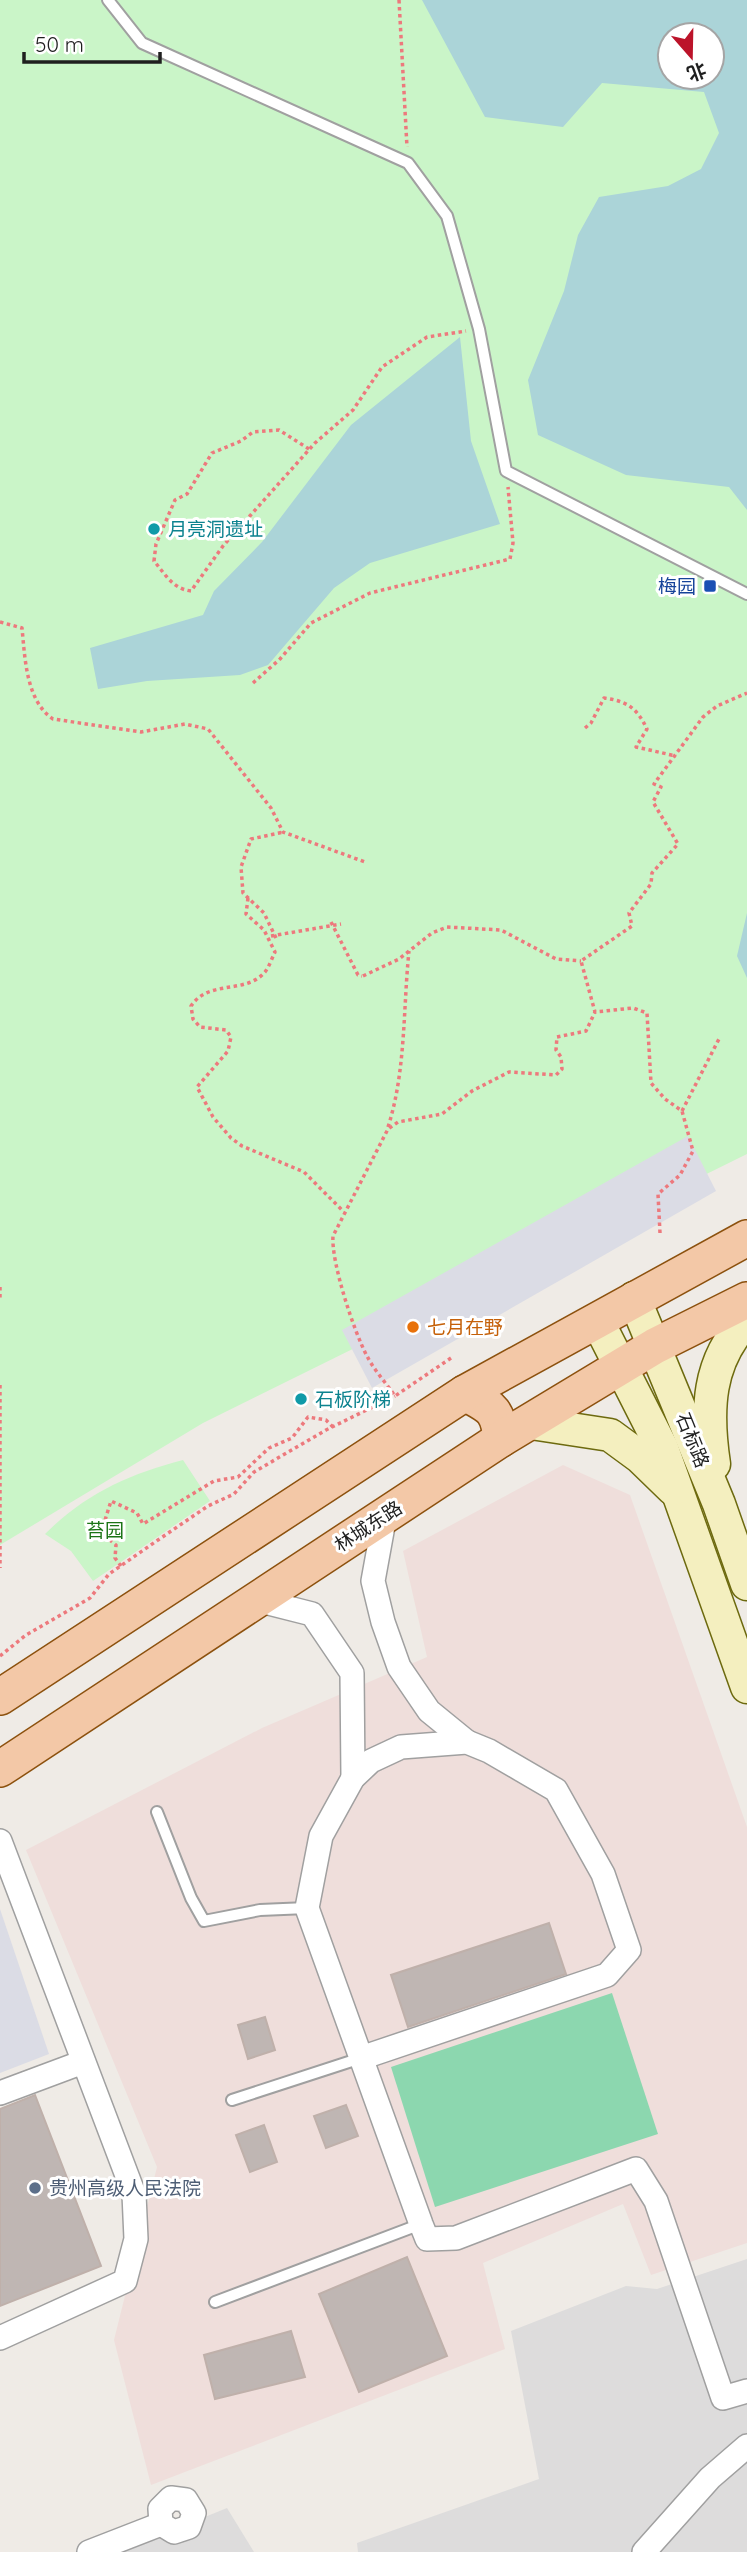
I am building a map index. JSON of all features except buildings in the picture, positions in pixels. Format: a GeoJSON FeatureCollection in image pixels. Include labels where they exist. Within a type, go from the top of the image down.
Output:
{"type":"FeatureCollection","features":[{"type":"Feature","properties":{"kind":"main road"},"geometry":{"type":"LineString","coordinates":[[0,1697],[465,1392],[747,1238]]}},
{"type":"Feature","properties":{"kind":"main road","name":"石标路"},"geometry":{"type":"LineString","coordinates":[[634,1298],[719,1504],[747,1584]]}},
{"type":"Feature","properties":{"kind":"main road","name":"林城东路"},"geometry":{"type":"LineString","coordinates":[[0,1769],[501,1439],[655,1346],[747,1300]]}},
{"type":"Feature","properties":{"kind":"main road","name":"石标路"},"geometry":{"type":"LineString","coordinates":[[597,1320],[662,1448],[747,1687]]}},
{"type":"Feature","properties":{"kind":"main road"},"geometry":{"type":"LineString","coordinates":[[719,1504],[709,1433],[711,1379],[736,1331],[747,1320]]}},
{"type":"Feature","properties":{"kind":"main road"},"geometry":{"type":"LineString","coordinates":[[465,1392],[493,1408],[499,1419],[501,1439]]}},
{"type":"Feature","properties":{"kind":"main road"},"geometry":{"type":"LineString","coordinates":[[531,1423],[610,1435],[640,1457],[681,1497]]}},
{"type":"Feature","properties":{"kind":"main road"},"geometry":{"type":"LineString","coordinates":[[662,1448],[692,1436]]}},
{"type":"Feature","properties":{"kind":"street"},"geometry":{"type":"LineString","coordinates":[[361,2058],[607,1975],[629,1951],[603,1874],[556,1790],[489,1751],[467,1742],[429,1711],[399,1667],[383,1622],[373,1581],[384,1515]]}},
{"type":"Feature","properties":{"kind":"street"},"geometry":{"type":"LineString","coordinates":[[257,1600],[312,1614],[352,1673],[353,1777]]}},
{"type":"Feature","properties":{"kind":"street"},"geometry":{"type":"LineString","coordinates":[[467,1742],[401,1747],[371,1761],[353,1777],[321,1836],[307,1908],[427,2239],[456,2238],[636,2169],[656,2201],[723,2398],[747,2391]]}},
{"type":"Feature","properties":{"kind":"street"},"geometry":{"type":"LineString","coordinates":[[0,1841],[134,2194],[136,2239],[125,2281],[0,2338]]}},
{"type":"Feature","properties":{"kind":"street"},"geometry":{"type":"LineString","coordinates":[[0,2093],[83,2062]]}},
{"type":"Feature","properties":{"kind":"street"},"geometry":{"type":"LineString","coordinates":[[644,2552],[710,2478],[747,2446]]}},
{"type":"Feature","properties":{"kind":"street"},"geometry":{"type":"LineString","coordinates":[[89,2552],[162,2524]]}},
{"type":"Feature","properties":{"kind":"lane"},"geometry":{"type":"LineString","coordinates":[[108,0],[142,43],[408,163],[447,216],[479,329],[506,471],[747,594]]}},
{"type":"Feature","properties":{"kind":"lane"},"geometry":{"type":"LineString","coordinates":[[157,1812],[191,1898],[204,1921],[260,1910],[307,1908]]}},
{"type":"Feature","properties":{"kind":"lane"},"geometry":{"type":"LineString","coordinates":[[232,2100],[361,2058]]}},
{"type":"Feature","properties":{"kind":"lane"},"geometry":{"type":"LineString","coordinates":[[215,2302],[421,2224]]}},
{"type":"Feature","properties":{"kind":"path"},"geometry":{"type":"LineString","coordinates":[[400,0],[408,163]]}},
{"type":"Feature","properties":{"kind":"path"},"geometry":{"type":"LineString","coordinates":[[309,450],[279,430],[253,432],[241,441],[212,453],[187,494],[174,500],[156,544],[154,561],[170,581],[181,590],[191,591],[223,547],[309,450],[353,410],[382,366],[427,337],[479,329]]}},
{"type":"Feature","properties":{"kind":"path"},"geometry":{"type":"LineString","coordinates":[[253,683],[280,659],[311,623],[370,593],[510,559],[513,543],[506,471]]}},
{"type":"Feature","properties":{"kind":"path"},"geometry":{"type":"LineString","coordinates":[[0,622],[22,628],[33,695],[44,713],[53,719],[141,732],[185,724],[208,729],[271,808],[283,832],[365,862]]}},
{"type":"Feature","properties":{"kind":"path"},"geometry":{"type":"LineString","coordinates":[[332,924],[358,975],[363,976],[390,963],[432,933],[447,927],[501,930],[556,959],[580,961],[632,926],[629,913],[651,884],[652,873],[678,844],[653,802],[661,787],[654,784],[704,717],[717,706],[747,693]]}},
{"type":"Feature","properties":{"kind":"path"},"geometry":{"type":"LineString","coordinates":[[585,728],[591,723],[604,698],[625,701],[641,716],[647,729],[636,747],[676,756]]}},
{"type":"Feature","properties":{"kind":"path"},"geometry":{"type":"LineString","coordinates":[[289,834],[268,834],[249,842],[240,867],[243,893],[264,913],[274,936],[341,924]]}},
{"type":"Feature","properties":{"kind":"path"},"geometry":{"type":"LineString","coordinates":[[248,898],[246,914],[264,930],[275,952],[263,974],[240,985],[210,989],[198,996],[191,1006],[193,1018],[200,1027],[226,1030],[231,1037],[228,1051],[209,1075],[201,1079],[197,1087],[213,1117],[231,1138],[242,1146],[304,1172],[344,1211]]}},
{"type":"Feature","properties":{"kind":"path"},"geometry":{"type":"LineString","coordinates":[[395,1396],[366,1355],[340,1282],[332,1250],[332,1236],[388,1129],[395,1107],[409,951]]}},
{"type":"Feature","properties":{"kind":"path"},"geometry":{"type":"LineString","coordinates":[[388,1129],[398,1122],[442,1114],[472,1091],[509,1072],[556,1075],[562,1069],[561,1057],[556,1050],[557,1037],[586,1031],[595,1012],[580,961]]}},
{"type":"Feature","properties":{"kind":"path"},"geometry":{"type":"LineString","coordinates":[[595,1012],[633,1008],[647,1013],[650,1083],[665,1100],[682,1111],[693,1151],[680,1175],[658,1194],[660,1233]]}},
{"type":"Feature","properties":{"kind":"path"},"geometry":{"type":"LineString","coordinates":[[682,1111],[720,1037]]}},
{"type":"Feature","properties":{"kind":"path"},"geometry":{"type":"LineString","coordinates":[[0,1287],[0,1298]]}},
{"type":"Feature","properties":{"kind":"path"},"geometry":{"type":"LineString","coordinates":[[0,1656],[26,1635],[90,1598],[109,1574],[208,1506],[234,1494],[254,1472],[333,1427],[395,1396],[451,1358]]}},
{"type":"Feature","properties":{"kind":"path"},"geometry":{"type":"LineString","coordinates":[[0,1385],[0,1568]]}},
{"type":"Feature","properties":{"kind":"path"},"geometry":{"type":"LineString","coordinates":[[121,1566],[115,1558],[116,1545],[101,1533],[111,1501],[137,1513],[143,1524],[214,1481],[238,1476],[269,1448],[292,1437],[308,1417],[326,1420],[333,1427]]}},
{"type":"Feature","properties":{"kind":"shaded area"},"geometry":{"type":"Polygon","coordinates":[[[688,1136],[716,1191],[372,1388],[342,1330],[688,1136]]]}},
{"type":"Feature","properties":{"kind":"shaded area"},"geometry":{"type":"Polygon","coordinates":[[[563,1465],[630,1495],[747,1827],[747,2243],[651,2275],[623,2204],[483,2263],[505,2349],[151,2485],[114,2340],[157,2167],[26,1850],[262,1728],[427,1657],[403,1551],[563,1465]]]}},
{"type":"Feature","properties":{"kind":"shaded area"},"geometry":{"type":"Polygon","coordinates":[[[0,1909],[49,2054],[0,2073],[0,1909]]]}},
{"type":"Feature","properties":{"kind":"shaded area"},"geometry":{"type":"Polygon","coordinates":[[[747,2259],[747,2552],[358,2552],[357,2543],[539,2479],[511,2331],[626,2286],[657,2289],[747,2259]]]}},
{"type":"Feature","properties":{"kind":"shaded area"},"geometry":{"type":"Polygon","coordinates":[[[227,2508],[254,2552],[119,2552],[227,2508]]]}},
{"type":"Feature","properties":{"kind":"green space"},"geometry":{"type":"Polygon","coordinates":[[[0,0],[747,0],[747,1154],[203,1423],[0,1545],[0,0]]]}},
{"type":"Feature","properties":{"kind":"green space","name":"苔园"},"geometry":{"type":"Polygon","coordinates":[[[183,1460],[210,1501],[93,1581],[71,1551],[45,1534],[76,1508],[109,1487],[183,1460]]]}},
{"type":"Feature","properties":{"kind":"green space"},"geometry":{"type":"Polygon","coordinates":[[[612,1993],[658,2134],[435,2207],[391,2067],[612,1993]]]}},
{"type":"Feature","properties":{"kind":"water"},"geometry":{"type":"Polygon","coordinates":[[[422,0],[747,0],[747,510],[729,487],[626,475],[538,435],[528,380],[564,291],[578,235],[599,197],[668,186],[701,169],[719,133],[704,92],[693,91],[726,91],[726,21],[656,21],[656,88],[602,83],[563,127],[485,117],[422,0]]]}},
{"type":"Feature","properties":{"kind":"water"},"geometry":{"type":"Polygon","coordinates":[[[460,337],[471,441],[500,524],[370,563],[334,588],[268,665],[240,675],[147,681],[98,689],[90,648],[203,615],[214,591],[262,542],[351,425],[460,337]]]}},
{"type":"Feature","properties":{"kind":"water"},"geometry":{"type":"Polygon","coordinates":[[[747,913],[747,978],[737,956],[747,913]]]}},
{"type":"Feature","properties":{"kind":"place","name":"月亮洞遗址"},"geometry":{"type":"Point","coordinates":[154,529]}},
{"type":"Feature","properties":{"kind":"place","name":"梅园"},"geometry":{"type":"Point","coordinates":[710,586]}},
{"type":"Feature","properties":{"kind":"place","name":"七月在野"},"geometry":{"type":"Point","coordinates":[413,1327]}},
{"type":"Feature","properties":{"kind":"place","name":"石板阶梯"},"geometry":{"type":"Point","coordinates":[301,1399]}},
{"type":"Feature","properties":{"kind":"place","name":"贵州高级人民法院"},"geometry":{"type":"Point","coordinates":[35,2188]}}]}
